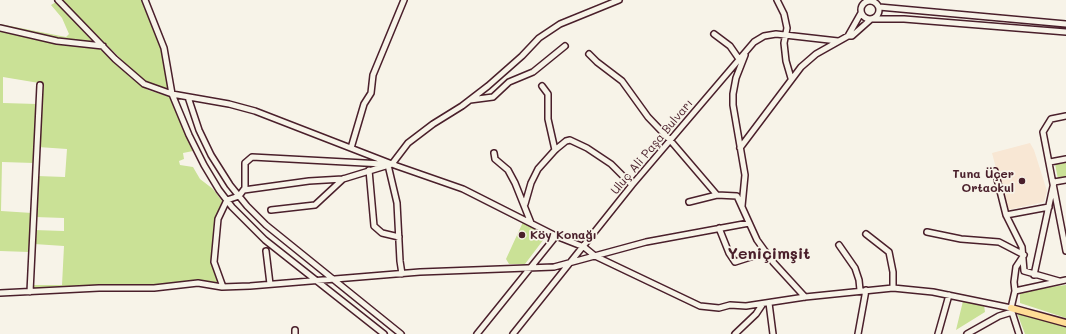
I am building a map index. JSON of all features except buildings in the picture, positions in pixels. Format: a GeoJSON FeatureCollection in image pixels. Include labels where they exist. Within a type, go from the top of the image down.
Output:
{"type":"FeatureCollection","features":[{"type":"Feature","properties":{"kind":"main road"},"geometry":{"type":"LineString","coordinates":[[1012,310],[1066,323]]}},
{"type":"Feature","properties":{"kind":"street"},"geometry":{"type":"LineString","coordinates":[[58,0],[103,46],[144,84],[172,94],[229,104],[255,111],[351,148],[390,165],[463,189],[556,236],[584,247],[595,256],[700,306],[719,308],[730,305],[762,305],[805,297],[860,290],[893,288],[949,295],[1012,310]]}},
{"type":"Feature","properties":{"kind":"street"},"geometry":{"type":"LineString","coordinates":[[145,0],[164,48],[172,94],[204,164],[227,200],[265,240],[384,334]]}},
{"type":"Feature","properties":{"kind":"street"},"geometry":{"type":"LineString","coordinates":[[351,148],[364,104],[371,93],[373,75],[404,0]]}},
{"type":"Feature","properties":{"kind":"street"},"geometry":{"type":"LineString","coordinates":[[244,190],[309,181],[343,179],[369,170],[390,165],[408,144],[432,124],[469,100],[522,56],[539,38],[560,24],[619,0]]}},
{"type":"Feature","properties":{"kind":"street"},"geometry":{"type":"LineString","coordinates":[[777,0],[784,14],[786,34],[784,43],[786,61],[791,78]]}},
{"type":"Feature","properties":{"kind":"street"},"geometry":{"type":"LineString","coordinates":[[740,148],[791,78],[801,67],[816,54],[848,36],[852,36],[862,29],[879,14],[881,0]]}},
{"type":"Feature","properties":{"kind":"street"},"geometry":{"type":"LineString","coordinates":[[848,36],[861,13],[861,7],[868,1],[874,2],[879,6],[1066,24]]}},
{"type":"Feature","properties":{"kind":"street"},"geometry":{"type":"LineString","coordinates":[[861,13],[864,18],[872,20],[904,19],[1066,32]]}},
{"type":"Feature","properties":{"kind":"street"},"geometry":{"type":"LineString","coordinates":[[0,28],[57,41],[103,46]]}},
{"type":"Feature","properties":{"kind":"street"},"geometry":{"type":"LineString","coordinates":[[714,34],[730,46],[739,59]]}},
{"type":"Feature","properties":{"kind":"street","name":"Uluç Ali Paşa Bulvarı"},"geometry":{"type":"LineString","coordinates":[[513,334],[632,185],[746,50],[764,36],[786,34],[838,41]]}},
{"type":"Feature","properties":{"kind":"street"},"geometry":{"type":"LineString","coordinates":[[469,100],[493,97],[509,82],[533,72],[565,46]]}},
{"type":"Feature","properties":{"kind":"street"},"geometry":{"type":"LineString","coordinates":[[742,209],[745,175],[733,105],[733,94],[736,78],[746,50]]}},
{"type":"Feature","properties":{"kind":"street"},"geometry":{"type":"LineString","coordinates":[[589,54],[597,62],[622,80],[648,117],[670,140],[717,195]]}},
{"type":"Feature","properties":{"kind":"street"},"geometry":{"type":"LineString","coordinates":[[30,292],[40,85]]}},
{"type":"Feature","properties":{"kind":"street"},"geometry":{"type":"LineString","coordinates":[[542,86],[548,94],[548,119],[555,150]]}},
{"type":"Feature","properties":{"kind":"street"},"geometry":{"type":"LineString","coordinates":[[188,97],[211,155],[239,196],[266,226],[401,334]]}},
{"type":"Feature","properties":{"kind":"street"},"geometry":{"type":"LineString","coordinates":[[1066,116],[1051,119],[1043,132],[1054,182],[1066,251]]}},
{"type":"Feature","properties":{"kind":"street"},"geometry":{"type":"LineString","coordinates":[[525,204],[531,183],[538,169],[555,150],[566,141],[570,140],[588,148],[611,164],[632,185]]}},
{"type":"Feature","properties":{"kind":"street"},"geometry":{"type":"LineString","coordinates":[[494,153],[495,159],[508,170],[525,204],[531,223]]}},
{"type":"Feature","properties":{"kind":"street"},"geometry":{"type":"LineString","coordinates":[[223,286],[214,262],[218,219],[227,200],[239,196],[244,190],[245,162],[252,157],[390,165]]}},
{"type":"Feature","properties":{"kind":"street"},"geometry":{"type":"LineString","coordinates":[[1050,162],[1066,159]]}},
{"type":"Feature","properties":{"kind":"street"},"geometry":{"type":"LineString","coordinates":[[390,165],[398,203],[402,274]]}},
{"type":"Feature","properties":{"kind":"street"},"geometry":{"type":"LineString","coordinates":[[369,170],[374,226],[382,233],[399,236]]}},
{"type":"Feature","properties":{"kind":"street"},"geometry":{"type":"LineString","coordinates":[[994,170],[1006,215],[1024,255],[1024,271],[1059,281]]}},
{"type":"Feature","properties":{"kind":"street"},"geometry":{"type":"LineString","coordinates":[[271,210],[315,205],[343,179]]}},
{"type":"Feature","properties":{"kind":"street"},"geometry":{"type":"LineString","coordinates":[[1054,182],[1066,180]]}},
{"type":"Feature","properties":{"kind":"street"},"geometry":{"type":"LineString","coordinates":[[1034,275],[1054,182]]}},
{"type":"Feature","properties":{"kind":"street"},"geometry":{"type":"LineString","coordinates":[[689,202],[717,195],[737,196],[742,209],[766,252],[773,262],[805,297]]}},
{"type":"Feature","properties":{"kind":"street"},"geometry":{"type":"LineString","coordinates":[[1006,215],[1049,207]]}},
{"type":"Feature","properties":{"kind":"street"},"geometry":{"type":"LineString","coordinates":[[0,293],[154,288],[198,283],[223,286],[270,284],[402,274],[531,268],[570,264],[646,242],[749,222]]}},
{"type":"Feature","properties":{"kind":"street"},"geometry":{"type":"LineString","coordinates":[[719,228],[729,253],[735,262],[766,252]]}},
{"type":"Feature","properties":{"kind":"street"},"geometry":{"type":"LineString","coordinates":[[927,232],[961,240],[999,242],[1024,255]]}},
{"type":"Feature","properties":{"kind":"street"},"geometry":{"type":"LineString","coordinates":[[866,234],[889,252],[894,272],[893,288]]}},
{"type":"Feature","properties":{"kind":"street"},"geometry":{"type":"LineString","coordinates":[[477,334],[556,236]]}},
{"type":"Feature","properties":{"kind":"street"},"geometry":{"type":"LineString","coordinates":[[839,245],[856,268],[860,290]]}},
{"type":"Feature","properties":{"kind":"street"},"geometry":{"type":"LineString","coordinates":[[266,251],[270,284]]}},
{"type":"Feature","properties":{"kind":"street"},"geometry":{"type":"LineString","coordinates":[[1019,334],[1012,310],[1015,291],[1014,282],[1016,267],[1024,255]]}},
{"type":"Feature","properties":{"kind":"street"},"geometry":{"type":"LineString","coordinates":[[1015,291],[1066,280]]}},
{"type":"Feature","properties":{"kind":"street"},"geometry":{"type":"LineString","coordinates":[[858,334],[866,290]]}},
{"type":"Feature","properties":{"kind":"street"},"geometry":{"type":"LineString","coordinates":[[938,334],[949,295]]}},
{"type":"Feature","properties":{"kind":"street"},"geometry":{"type":"LineString","coordinates":[[769,303],[773,334]]}},
{"type":"Feature","properties":{"kind":"street"},"geometry":{"type":"LineString","coordinates":[[734,334],[756,314],[762,305]]}},
{"type":"Feature","properties":{"kind":"street"},"geometry":{"type":"LineString","coordinates":[[967,334],[1012,310]]}},
{"type":"Feature","properties":{"kind":"shaded area","name":"Tuna Üçer Ortaokul"},"geometry":{"type":"Polygon","coordinates":[[[1030,143],[1034,150],[1047,191],[1044,202],[1007,210],[992,153],[1030,143]]]}},
{"type":"Feature","properties":{"kind":"green space"},"geometry":{"type":"Polygon","coordinates":[[[62,0],[141,0],[160,42],[169,89],[151,84],[139,77],[62,0]]]}},
{"type":"Feature","properties":{"kind":"green space"},"geometry":{"type":"Polygon","coordinates":[[[56,2],[94,43],[65,41],[0,26],[0,24],[66,37],[69,34],[62,18],[51,5],[56,2]]]}},
{"type":"Feature","properties":{"kind":"green space"},"geometry":{"type":"Polygon","coordinates":[[[0,30],[58,43],[99,48],[131,78],[148,90],[170,97],[193,151],[183,153],[184,159],[179,161],[180,165],[193,167],[200,179],[213,189],[222,201],[215,228],[213,250],[219,283],[195,280],[154,286],[35,290],[33,285],[62,285],[64,246],[34,244],[34,230],[64,231],[64,218],[35,217],[37,176],[65,177],[67,149],[38,147],[39,83],[3,77],[3,103],[37,104],[34,163],[2,162],[1,211],[32,213],[29,252],[0,251],[0,30]]]}},
{"type":"Feature","properties":{"kind":"green space"},"geometry":{"type":"Polygon","coordinates":[[[1066,162],[1066,177],[1058,179],[1055,164],[1066,162]]]}},
{"type":"Feature","properties":{"kind":"green space"},"geometry":{"type":"Polygon","coordinates":[[[523,222],[547,235],[525,264],[509,264],[506,259],[523,222]]]}},
{"type":"Feature","properties":{"kind":"green space"},"geometry":{"type":"Polygon","coordinates":[[[1066,285],[1066,318],[1020,303],[1020,294],[1035,289],[1066,285]]]}},
{"type":"Feature","properties":{"kind":"green space"},"geometry":{"type":"Polygon","coordinates":[[[963,301],[984,305],[985,312],[956,330],[963,301]]]}},
{"type":"Feature","properties":{"kind":"green space"},"geometry":{"type":"Polygon","coordinates":[[[1017,313],[1066,327],[1066,334],[1025,334],[1017,313]]]}},
{"type":"Feature","properties":{"kind":"place","name":"Tuna Üçer Ortaokul"},"geometry":{"type":"Point","coordinates":[1022,181]}},
{"type":"Feature","properties":{"kind":"place","name":"Köy Konağı"},"geometry":{"type":"Point","coordinates":[522,235]}},
{"type":"Feature","properties":{"kind":"district","name":"Yeniçimşit"},"geometry":{"type":"Point","coordinates":[769,254]}}]}
